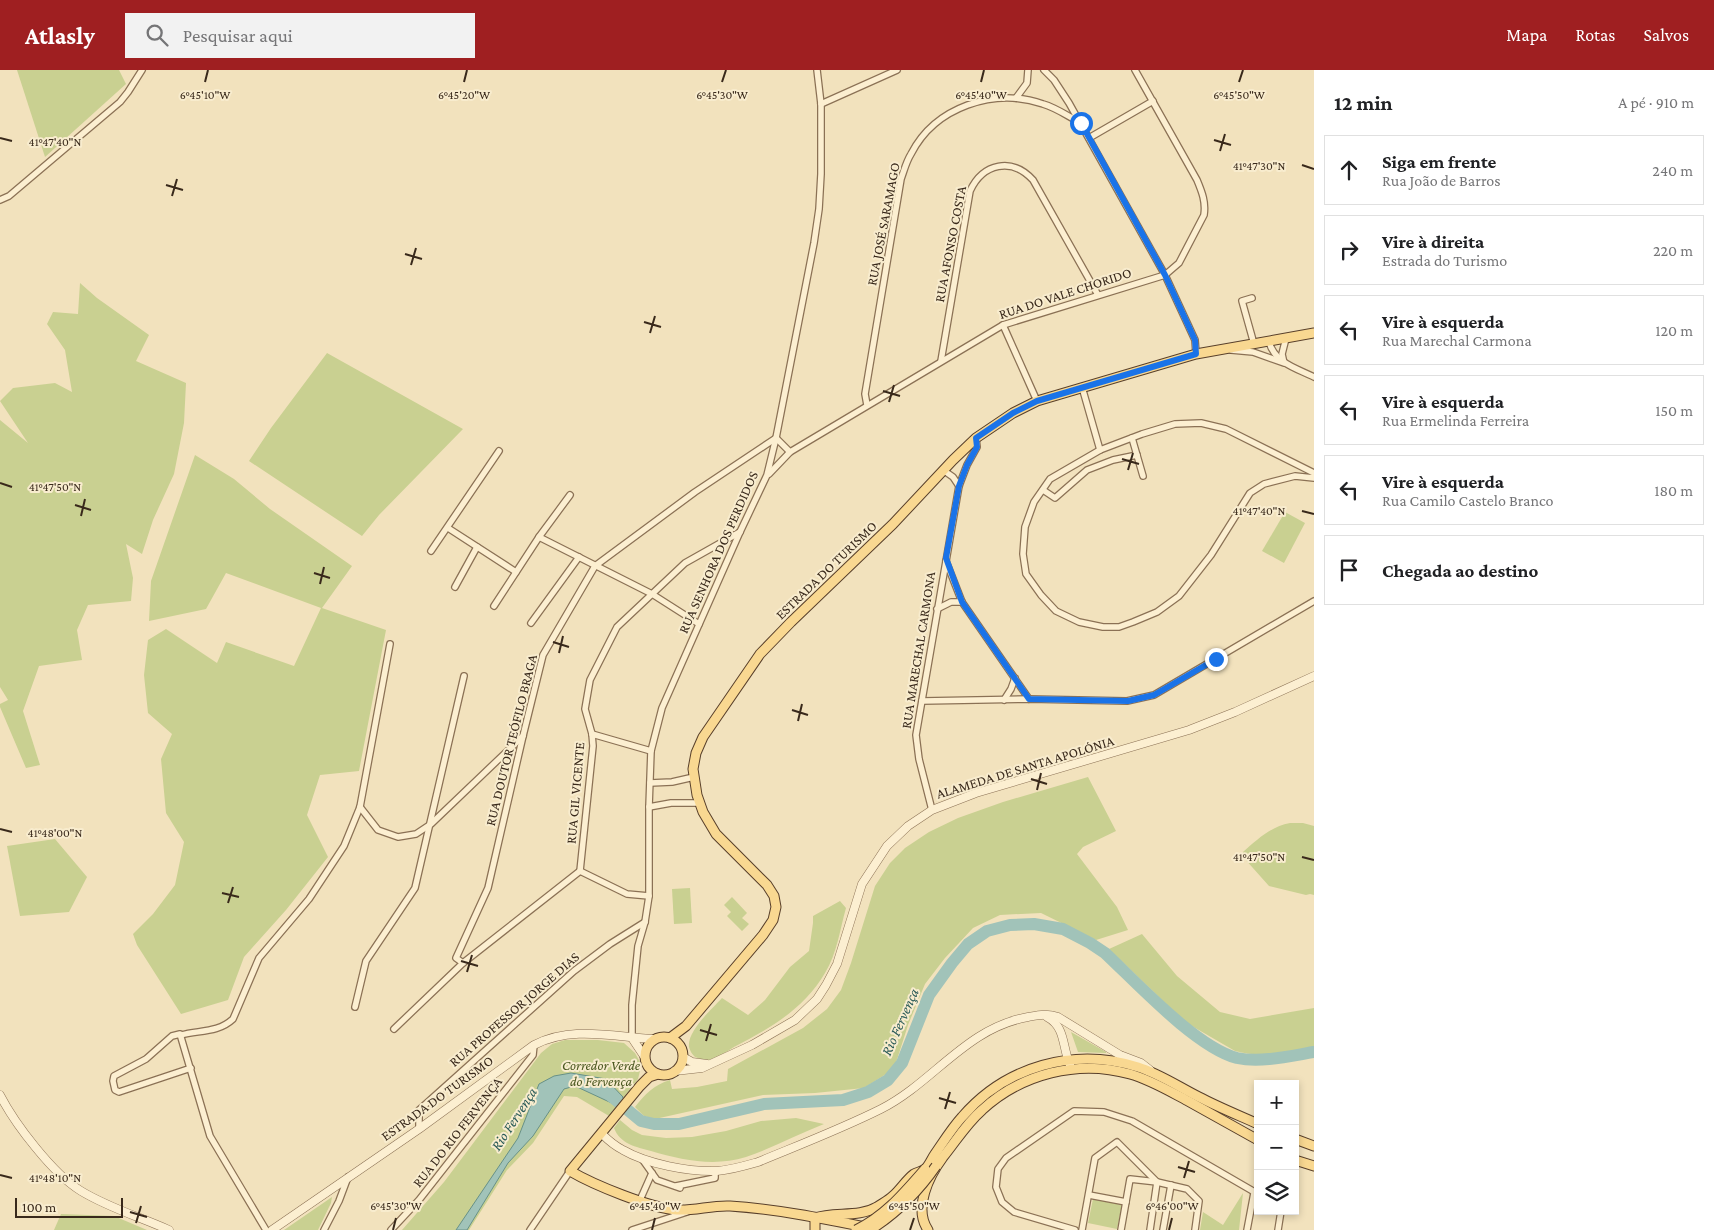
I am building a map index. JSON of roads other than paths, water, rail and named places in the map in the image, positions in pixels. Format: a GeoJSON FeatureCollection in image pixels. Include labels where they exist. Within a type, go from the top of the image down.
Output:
{"type":"FeatureCollection","features":[{"type":"Feature","properties":{"kind":"main road","name":"ESTRADA DO TURISMO"},"geometry":{"type":"LineString","coordinates":[[670,1038],[686,1026],[763,935],[773,920],[776,907],[774,896],[767,885],[716,834],[700,803],[694,777],[696,753],[703,737],[760,654],[893,524],[943,470],[976,438],[1013,413],[1037,401],[1196,354],[1314,333]]}},
{"type":"Feature","properties":{"kind":"main road","name":"ESTRADA DO TURISMO"},"geometry":{"type":"LineString","coordinates":[[680,1047],[686,1026]]}},
{"type":"Feature","properties":{"kind":"main road"},"geometry":{"type":"LineString","coordinates":[[640,1086],[647,1068],[645,1059],[646,1049],[654,1039],[670,1038],[680,1047],[683,1057],[679,1068],[669,1074],[658,1074],[649,1077],[570,1171],[596,1184],[665,1208],[693,1210],[728,1206],[814,1218],[877,1230]]}},
{"type":"Feature","properties":{"kind":"main road"},"geometry":{"type":"LineString","coordinates":[[645,1059],[652,1071],[658,1074]]}},
{"type":"Feature","properties":{"kind":"main road"},"geometry":{"type":"LineString","coordinates":[[814,1218],[856,1230],[881,1215],[898,1200],[925,1169],[952,1130],[976,1102],[995,1087],[1016,1075],[1028,1069],[1055,1061],[1112,1061],[1155,1074],[1254,1122]]}},
{"type":"Feature","properties":{"kind":"main road"},"geometry":{"type":"LineString","coordinates":[[870,1230],[884,1221],[921,1187],[973,1119],[993,1100],[1029,1080],[1060,1070],[1113,1070],[1152,1082],[1254,1138]]}},
{"type":"Feature","properties":{"kind":"main road"},"geometry":{"type":"LineString","coordinates":[[1299,1140],[1314,1146]]}},
{"type":"Feature","properties":{"kind":"main road"},"geometry":{"type":"LineString","coordinates":[[1299,1161],[1314,1166]]}},
{"type":"Feature","properties":{"kind":"main road"},"geometry":{"type":"LineString","coordinates":[[928,1230],[921,1206],[936,1166]]}},
{"type":"Feature","properties":{"kind":"main road"},"geometry":{"type":"LineString","coordinates":[[814,1218],[851,1214],[875,1208],[892,1197],[914,1174],[925,1169]]}},
{"type":"Feature","properties":{"kind":"main road"},"geometry":{"type":"LineString","coordinates":[[814,1218],[814,1230]]}},
{"type":"Feature","properties":{"kind":"street"},"geometry":{"type":"LineString","coordinates":[[0,200],[8,196],[106,115],[128,92],[142,70]]}},
{"type":"Feature","properties":{"kind":"street","name":"RUA SENHORA DOS PERDIDOS"},"geometry":{"type":"LineString","coordinates":[[632,1038],[633,995],[638,946],[645,922],[649,896],[651,751],[662,708],[767,475],[814,243],[821,174],[821,104],[817,70]]}},
{"type":"Feature","properties":{"kind":"street"},"geometry":{"type":"LineString","coordinates":[[821,104],[897,70]]}},
{"type":"Feature","properties":{"kind":"street"},"geometry":{"type":"LineString","coordinates":[[1016,98],[1027,83],[1028,70]]}},
{"type":"Feature","properties":{"kind":"street"},"geometry":{"type":"LineString","coordinates":[[1044,70],[1054,80],[1081,123],[1165,275],[1195,340],[1196,354]]}},
{"type":"Feature","properties":{"kind":"street","name":"RUA DO VALE CHORIDO"},"geometry":{"type":"LineString","coordinates":[[767,475],[790,452],[1003,325],[1165,275],[1179,263],[1204,215],[1203,194],[1135,70]]}},
{"type":"Feature","properties":{"kind":"street","name":"RUA JOSÉ SARAMAGO"},"geometry":{"type":"LineString","coordinates":[[867,405],[865,394],[902,179],[910,154],[924,134],[949,113],[964,106],[980,101],[1016,98],[1044,104],[1081,123]]}},
{"type":"Feature","properties":{"kind":"street"},"geometry":{"type":"LineString","coordinates":[[1089,138],[1153,101]]}},
{"type":"Feature","properties":{"kind":"street","name":"RUA AFONSO COSTA"},"geometry":{"type":"LineString","coordinates":[[941,361],[970,191],[974,183],[986,171],[1005,166],[1014,167],[1028,174],[1098,295]]}},
{"type":"Feature","properties":{"kind":"street"},"geometry":{"type":"LineString","coordinates":[[1252,298],[1242,301],[1254,344]]}},
{"type":"Feature","properties":{"kind":"street"},"geometry":{"type":"LineString","coordinates":[[1003,325],[1037,401]]}},
{"type":"Feature","properties":{"kind":"street"},"geometry":{"type":"LineString","coordinates":[[1284,363],[1282,354],[1286,338]]}},
{"type":"Feature","properties":{"kind":"street"},"geometry":{"type":"LineString","coordinates":[[1268,342],[1274,355],[1284,363]]}},
{"type":"Feature","properties":{"kind":"street"},"geometry":{"type":"LineString","coordinates":[[1226,350],[1253,352],[1284,363],[1314,377]]}},
{"type":"Feature","properties":{"kind":"street"},"geometry":{"type":"LineString","coordinates":[[1082,387],[1100,450]]}},
{"type":"Feature","properties":{"kind":"street"},"geometry":{"type":"LineString","coordinates":[[1314,473],[1226,429],[1201,423],[1175,424],[1132,438],[1100,450],[1050,479],[1034,502],[1025,527],[1023,554],[1026,574],[1041,595],[1056,611],[1079,622],[1103,627],[1119,627],[1157,612],[1179,596],[1212,556],[1250,493],[1264,484],[1295,476],[1314,478]]}},
{"type":"Feature","properties":{"kind":"street"},"geometry":{"type":"LineString","coordinates":[[776,438],[790,452]]}},
{"type":"Feature","properties":{"kind":"street","name":"RUA DOUTOR TEÓFILO BRAGA"},"geometry":{"type":"LineString","coordinates":[[464,963],[456,958],[488,888],[522,736],[543,655],[595,566],[695,492],[776,438]]}},
{"type":"Feature","properties":{"kind":"street","name":"RUA MARECHAL CARMONA"},"geometry":{"type":"LineString","coordinates":[[932,810],[919,759],[916,735],[959,486],[967,465],[977,447],[976,438]]}},
{"type":"Feature","properties":{"kind":"street"},"geometry":{"type":"LineString","coordinates":[[1132,438],[1143,476]]}},
{"type":"Feature","properties":{"kind":"street"},"geometry":{"type":"LineString","coordinates":[[431,551],[500,451]]}},
{"type":"Feature","properties":{"kind":"street"},"geometry":{"type":"LineString","coordinates":[[1043,490],[1055,498],[1087,470],[1113,460],[1137,455]]}},
{"type":"Feature","properties":{"kind":"street"},"geometry":{"type":"LineString","coordinates":[[943,470],[953,477],[959,486]]}},
{"type":"Feature","properties":{"kind":"street"},"geometry":{"type":"LineString","coordinates":[[494,606],[539,537],[570,495]]}},
{"type":"Feature","properties":{"kind":"street"},"geometry":{"type":"LineString","coordinates":[[448,528],[516,572]]}},
{"type":"Feature","properties":{"kind":"street","name":"RUA GIL VICENTE"},"geometry":{"type":"LineString","coordinates":[[580,871],[593,746],[592,734],[585,709],[590,680],[617,627],[685,563],[740,532]]}},
{"type":"Feature","properties":{"kind":"street"},"geometry":{"type":"LineString","coordinates":[[539,537],[652,594],[699,624]]}},
{"type":"Feature","properties":{"kind":"street"},"geometry":{"type":"LineString","coordinates":[[455,587],[477,547]]}},
{"type":"Feature","properties":{"kind":"street"},"geometry":{"type":"LineString","coordinates":[[531,623],[578,557]]}},
{"type":"Feature","properties":{"kind":"street"},"geometry":{"type":"LineString","coordinates":[[946,558],[962,602],[1029,699]]}},
{"type":"Feature","properties":{"kind":"street"},"geometry":{"type":"LineString","coordinates":[[922,702],[1029,699],[1128,701],[1154,695],[1314,601]]}},
{"type":"Feature","properties":{"kind":"street"},"geometry":{"type":"LineString","coordinates":[[937,609],[951,602],[962,602]]}},
{"type":"Feature","properties":{"kind":"street"},"geometry":{"type":"LineString","coordinates":[[191,1068],[119,1092],[115,1090],[114,1076],[146,1059],[172,1036],[226,1026],[233,1019],[260,958],[309,899],[344,846],[360,807],[390,644]]}},
{"type":"Feature","properties":{"kind":"street"},"geometry":{"type":"LineString","coordinates":[[356,1008],[366,961],[415,888],[464,676]]}},
{"type":"Feature","properties":{"kind":"street","name":"ALAMEDA DE SANTA APOLÓNIA"},"geometry":{"type":"LineString","coordinates":[[675,1071],[691,1071],[702,1068],[752,1045],[795,1020],[817,999],[837,964],[862,884],[887,846],[908,826],[932,810],[976,793],[1189,730],[1236,712],[1314,676]]}},
{"type":"Feature","properties":{"kind":"street"},"geometry":{"type":"LineString","coordinates":[[1004,700],[1015,678]]}},
{"type":"Feature","properties":{"kind":"street"},"geometry":{"type":"LineString","coordinates":[[592,734],[651,751]]}},
{"type":"Feature","properties":{"kind":"street"},"geometry":{"type":"LineString","coordinates":[[360,807],[378,830],[398,837],[416,834],[431,824],[522,736]]}},
{"type":"Feature","properties":{"kind":"street"},"geometry":{"type":"LineString","coordinates":[[650,783],[672,782],[694,777]]}},
{"type":"Feature","properties":{"kind":"street"},"geometry":{"type":"LineString","coordinates":[[649,807],[672,803],[700,803]]}},
{"type":"Feature","properties":{"kind":"street"},"geometry":{"type":"LineString","coordinates":[[394,1029],[464,963],[580,871],[627,894],[649,896]]}},
{"type":"Feature","properties":{"kind":"street","name":"RUA PROFESSOR JORGE DIAS"},"geometry":{"type":"LineString","coordinates":[[419,1129],[419,1110],[574,971],[610,944],[645,922]]}},
{"type":"Feature","properties":{"kind":"street"},"geometry":{"type":"LineString","coordinates":[[602,1134],[623,1150],[641,1158],[701,1171],[732,1169],[758,1162],[882,1109],[915,1086],[969,1042],[1004,1023],[1019,1018],[1050,1014],[1120,1055],[1141,1063],[1155,1074]]}},
{"type":"Feature","properties":{"kind":"street"},"geometry":{"type":"LineString","coordinates":[[1043,1015],[1058,1024],[1068,1060],[1072,1067],[1077,1069]]}},
{"type":"Feature","properties":{"kind":"street","name":"ESTRADA DO TURISMO"},"geometry":{"type":"LineString","coordinates":[[272,1230],[419,1129],[534,1044],[547,1038],[580,1033],[654,1039]]}},
{"type":"Feature","properties":{"kind":"street"},"geometry":{"type":"LineString","coordinates":[[180,1035],[210,1136],[266,1230]]}},
{"type":"Feature","properties":{"kind":"street"},"geometry":{"type":"LineString","coordinates":[[632,1038],[645,1059]]}},
{"type":"Feature","properties":{"kind":"street","name":"RUA DO RIO FERVENÇA"},"geometry":{"type":"LineString","coordinates":[[391,1230],[419,1200],[527,1063],[533,1055],[534,1044]]}},
{"type":"Feature","properties":{"kind":"street"},"geometry":{"type":"LineString","coordinates":[[1055,1061],[1066,1048]]}},
{"type":"Feature","properties":{"kind":"street"},"geometry":{"type":"LineString","coordinates":[[683,1057],[702,1064],[712,1064]]}},
{"type":"Feature","properties":{"kind":"street"},"geometry":{"type":"LineString","coordinates":[[0,1095],[6,1107],[60,1175],[80,1191],[169,1230]]}},
{"type":"Feature","properties":{"kind":"street"},"geometry":{"type":"LineString","coordinates":[[1076,1230],[1014,1212],[1002,1202],[996,1186],[998,1169],[1006,1158],[1074,1111],[1104,1112],[1132,1121],[1254,1193]]}},
{"type":"Feature","properties":{"kind":"street"},"geometry":{"type":"LineString","coordinates":[[1082,1230],[1095,1158],[1117,1142],[1157,1182]]}},
{"type":"Feature","properties":{"kind":"street"},"geometry":{"type":"LineString","coordinates":[[641,1158],[657,1180],[678,1187],[715,1178],[715,1171]]}},
{"type":"Feature","properties":{"kind":"street"},"geometry":{"type":"LineString","coordinates":[[530,1230],[570,1171]]}},
{"type":"Feature","properties":{"kind":"street"},"geometry":{"type":"LineString","coordinates":[[640,1200],[652,1173]]}},
{"type":"Feature","properties":{"kind":"street"},"geometry":{"type":"LineString","coordinates":[[324,1230],[339,1202],[348,1176]]}},
{"type":"Feature","properties":{"kind":"street"},"geometry":{"type":"LineString","coordinates":[[1121,1230],[1130,1179],[1157,1182],[1187,1189],[1199,1200],[1195,1230]]}},
{"type":"Feature","properties":{"kind":"street"},"geometry":{"type":"LineString","coordinates":[[1150,1230],[1157,1182]]}},
{"type":"Feature","properties":{"kind":"street"},"geometry":{"type":"LineString","coordinates":[[1163,1230],[1171,1185]]}},
{"type":"Feature","properties":{"kind":"street"},"geometry":{"type":"LineString","coordinates":[[1089,1195],[1126,1202]]}},
{"type":"Feature","properties":{"kind":"street"},"geometry":{"type":"LineString","coordinates":[[1247,1230],[1254,1202]]}},
{"type":"Feature","properties":{"kind":"street"},"geometry":{"type":"LineString","coordinates":[[632,1230],[693,1210]]}},
{"type":"Feature","properties":{"kind":"street"},"geometry":{"type":"LineString","coordinates":[[1278,1230],[1280,1215]]}},
{"type":"Feature","properties":{"kind":"water"},"geometry":{"type":"Polygon","coordinates":[[[571,1073],[606,1079],[623,1097],[618,1106],[575,1086],[564,1089],[533,1136],[508,1163],[467,1230],[456,1230],[518,1138],[539,1084],[554,1076],[571,1073]]]}},
{"type":"Feature","properties":{"kind":"waterway","name":"Rio Fervença"},"geometry":{"type":"LineString","coordinates":[[606,1092],[641,1121],[654,1124],[679,1124],[764,1104],[843,1100],[868,1092],[888,1080],[902,1063],[929,995],[968,944],[987,931],[1010,925],[1034,924],[1063,929],[1090,943],[1105,953],[1150,997],[1186,1028],[1221,1052],[1237,1058],[1256,1060],[1314,1052]]}},
{"type":"Feature","properties":{"kind":"park label","name":"Corredor Verde do Fervença"},"geometry":{"type":"Point","coordinates":[601,1074]}}]}
